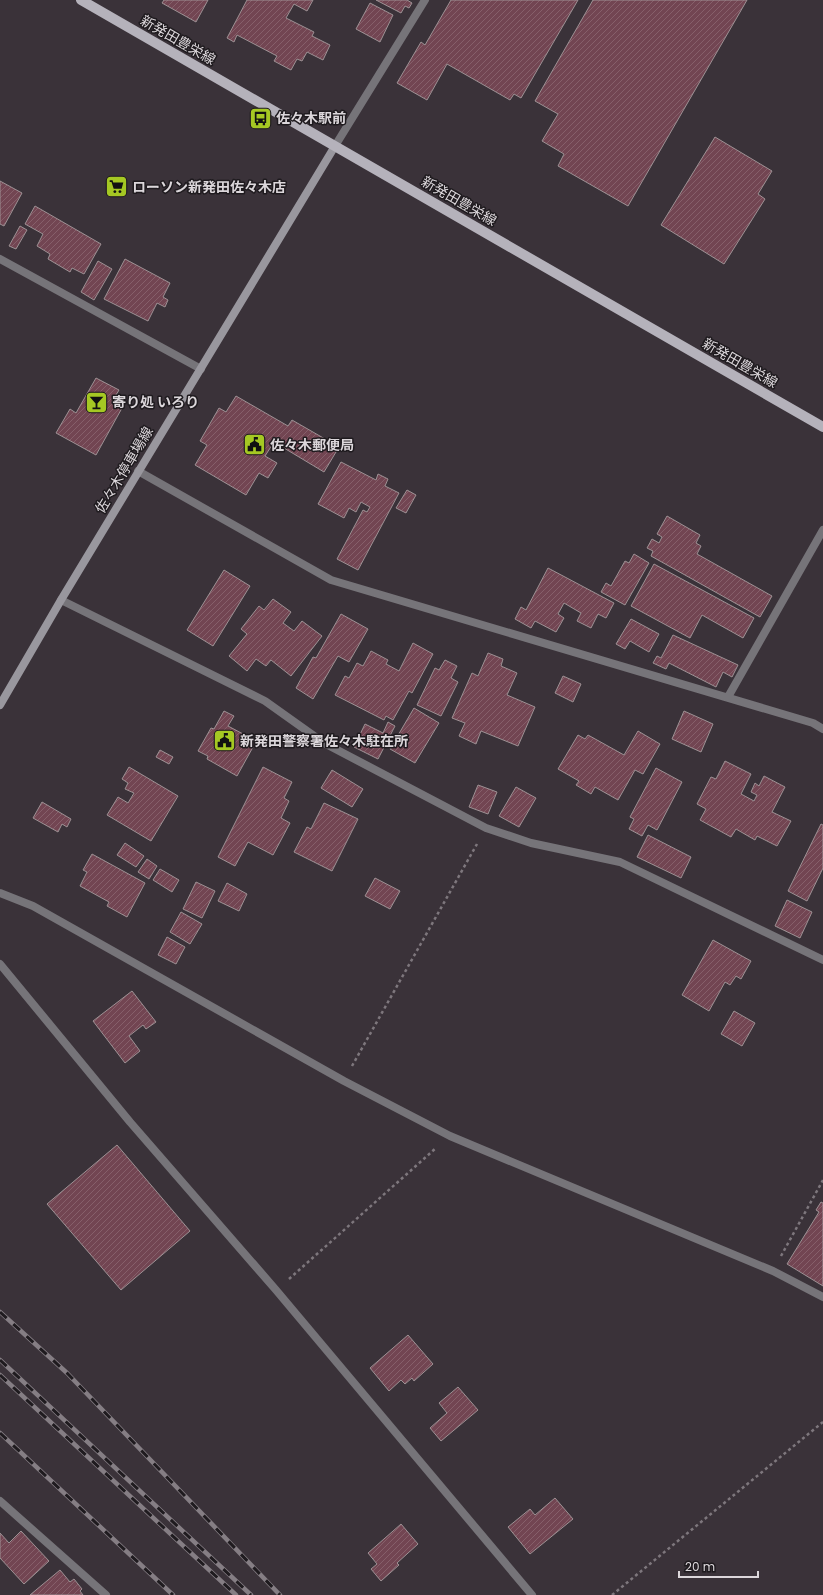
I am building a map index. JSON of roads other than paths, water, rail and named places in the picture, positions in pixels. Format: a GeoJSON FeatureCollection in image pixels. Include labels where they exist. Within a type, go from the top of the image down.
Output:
{"type":"FeatureCollection","features":[{"type":"Feature","properties":{"kind":"main road","name":"新発田豊栄線"},"geometry":{"type":"LineString","coordinates":[[81,0],[823,427]]}},
{"type":"Feature","properties":{"kind":"main road","name":"佐々木停車場線"},"geometry":{"type":"LineString","coordinates":[[0,705],[138,471],[335,146]]}},
{"type":"Feature","properties":{"kind":"street"},"geometry":{"type":"LineString","coordinates":[[335,146],[425,0]]}},
{"type":"Feature","properties":{"kind":"street"},"geometry":{"type":"LineString","coordinates":[[0,259],[201,369]]}},
{"type":"Feature","properties":{"kind":"street"},"geometry":{"type":"LineString","coordinates":[[138,471],[331,580],[728,697],[813,723],[823,729]]}},
{"type":"Feature","properties":{"kind":"street"},"geometry":{"type":"LineString","coordinates":[[728,697],[823,530]]}},
{"type":"Feature","properties":{"kind":"street"},"geometry":{"type":"LineString","coordinates":[[61,600],[265,701],[324,743],[486,828],[531,843],[620,862],[823,960]]}},
{"type":"Feature","properties":{"kind":"street"},"geometry":{"type":"LineString","coordinates":[[0,893],[33,906],[344,1080],[450,1136],[773,1270],[823,1297]]}},
{"type":"Feature","properties":{"kind":"street"},"geometry":{"type":"LineString","coordinates":[[0,964],[130,1122],[276,1290],[532,1595]]}},
{"type":"Feature","properties":{"kind":"street"},"geometry":{"type":"LineString","coordinates":[[1,1503],[106,1595]]}},
{"type":"Feature","properties":{"kind":"railway"},"geometry":{"type":"LineString","coordinates":[[0,1312],[67,1373],[280,1595]]}},
{"type":"Feature","properties":{"kind":"railway"},"geometry":{"type":"LineString","coordinates":[[0,1360],[251,1595]]}},
{"type":"Feature","properties":{"kind":"railway"},"geometry":{"type":"LineString","coordinates":[[0,1375],[236,1595]]}},
{"type":"Feature","properties":{"kind":"railway"},"geometry":{"type":"LineString","coordinates":[[0,1433],[173,1595]]}},
{"type":"Feature","properties":{"kind":"place","name":"佐々木駅前"},"geometry":{"type":"Point","coordinates":[260,118]}},
{"type":"Feature","properties":{"kind":"place","name":"ローソン新発田佐々木店"},"geometry":{"type":"Point","coordinates":[117,187]}},
{"type":"Feature","properties":{"kind":"place","name":"寄り処 いろり"},"geometry":{"type":"Point","coordinates":[97,402]}},
{"type":"Feature","properties":{"kind":"place","name":"佐々木郵便局"},"geometry":{"type":"Point","coordinates":[255,445]}},
{"type":"Feature","properties":{"kind":"place","name":"新発田警察署佐々木駐在所"},"geometry":{"type":"Point","coordinates":[224,741]}}]}
